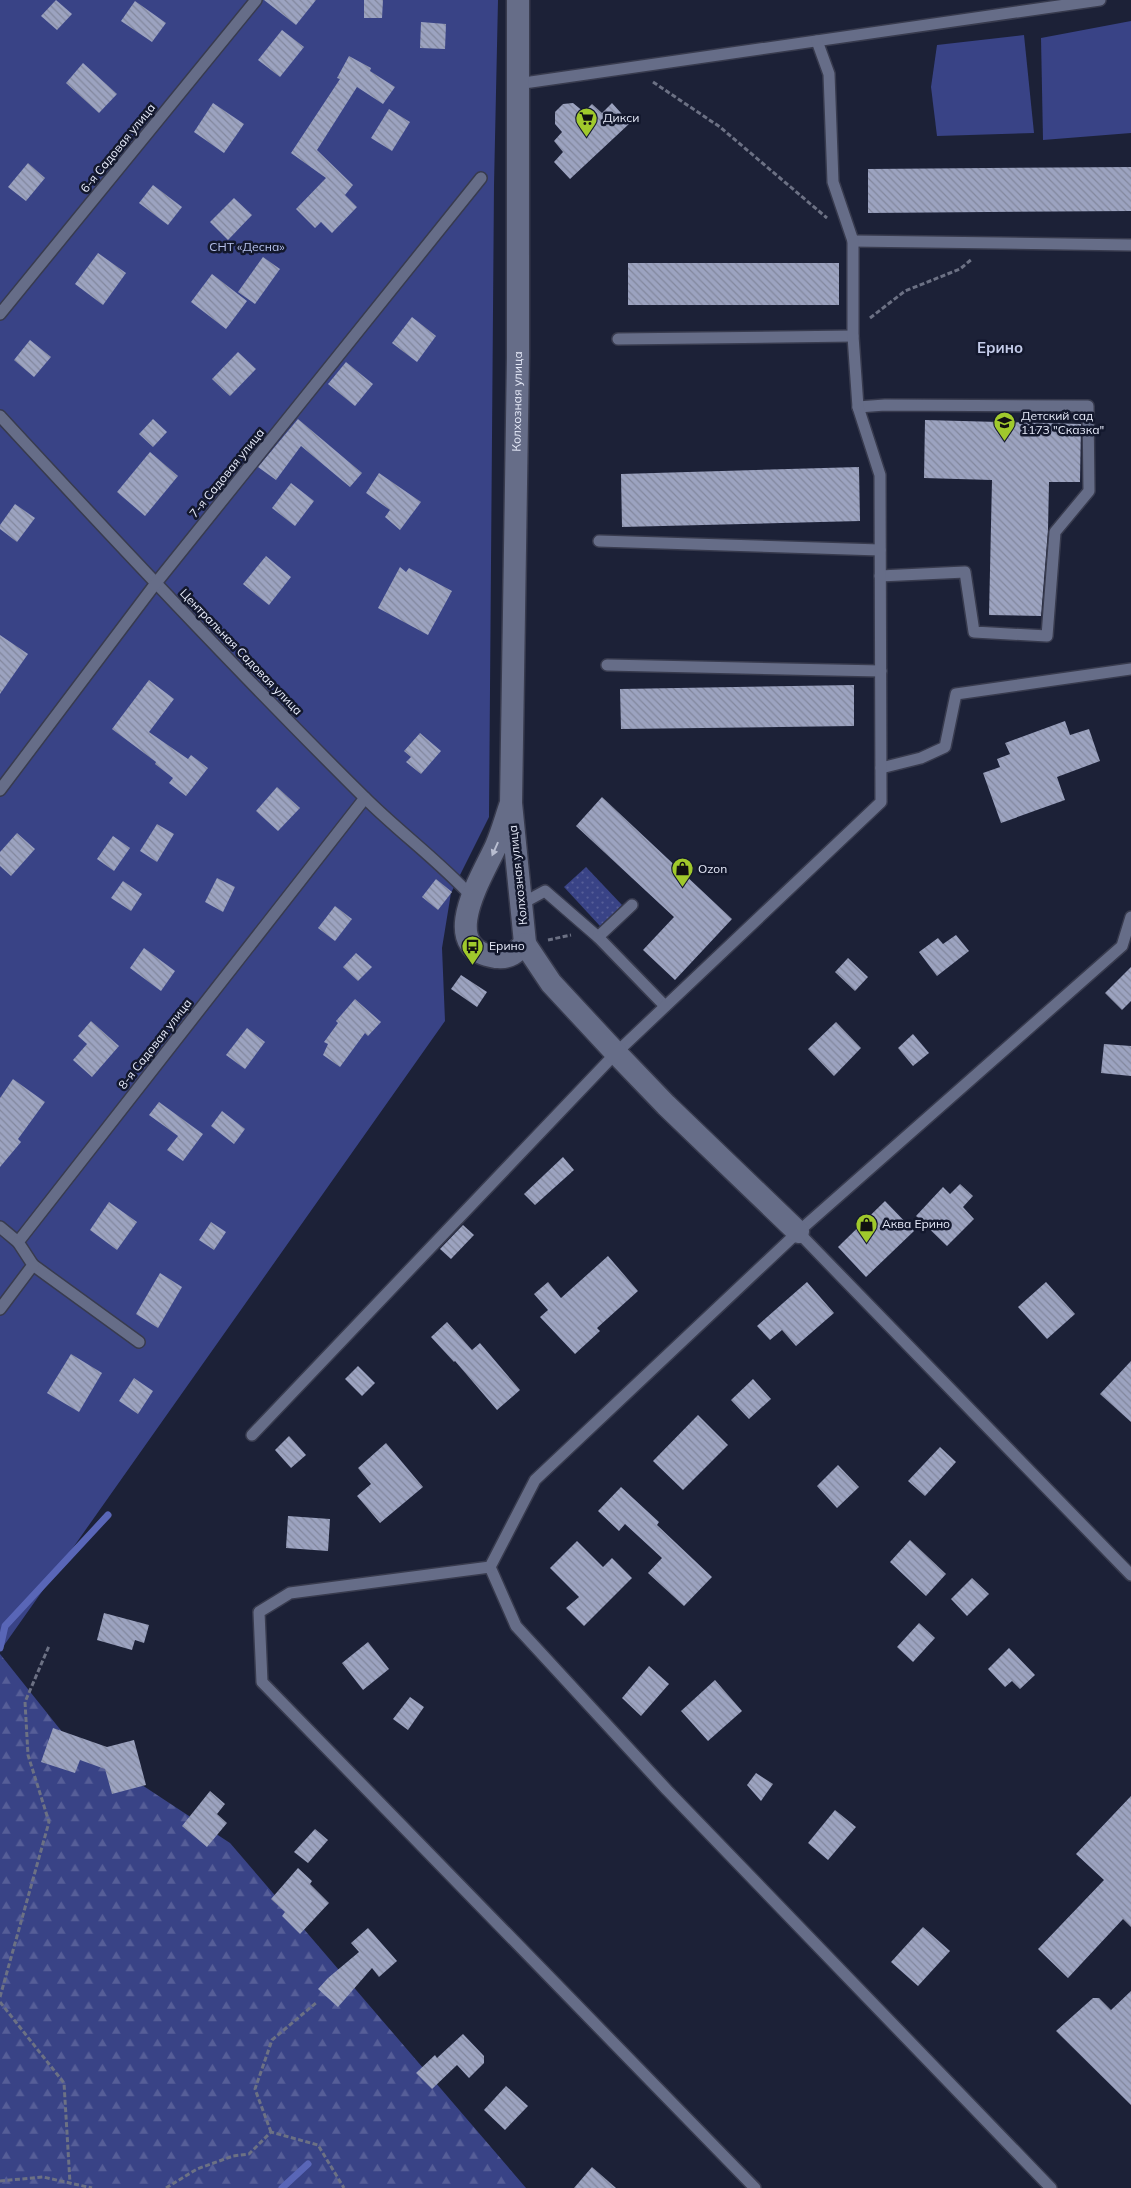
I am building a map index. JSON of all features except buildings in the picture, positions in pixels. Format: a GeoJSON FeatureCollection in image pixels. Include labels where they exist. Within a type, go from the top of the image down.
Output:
{"type":"FeatureCollection","features":[{"type":"Feature","properties":{"kind":"street","name":"Колхозная улица"},"geometry":{"type":"LineString","coordinates":[[511,803],[502,833],[472,897],[465,923],[470,942],[476,949],[500,958],[518,952],[525,944],[511,803],[518,357],[518,0]]}},
{"type":"Feature","properties":{"kind":"street"},"geometry":{"type":"LineString","coordinates":[[525,944],[551,984],[616,1053],[666,1105],[798,1232]]}},
{"type":"Feature","properties":{"kind":"lane","name":"6-я Садовая улица"},"geometry":{"type":"LineString","coordinates":[[0,314],[256,0]]}},
{"type":"Feature","properties":{"kind":"lane"},"geometry":{"type":"LineString","coordinates":[[517,84],[1100,0]]}},
{"type":"Feature","properties":{"kind":"lane"},"geometry":{"type":"LineString","coordinates":[[252,1435],[616,1053],[881,802],[880,475],[858,407],[853,336],[853,241],[834,182],[828,74],[817,41]]}},
{"type":"Feature","properties":{"kind":"lane","name":"7-я Садовая улица"},"geometry":{"type":"LineString","coordinates":[[0,790],[156,584],[481,178]]}},
{"type":"Feature","properties":{"kind":"lane"},"geometry":{"type":"LineString","coordinates":[[853,241],[1131,245]]}},
{"type":"Feature","properties":{"kind":"lane"},"geometry":{"type":"LineString","coordinates":[[618,339],[853,336]]}},
{"type":"Feature","properties":{"kind":"lane"},"geometry":{"type":"LineString","coordinates":[[858,407],[885,405],[1088,406],[1089,491],[1055,532],[1047,636],[974,632],[965,572],[880,576]]}},
{"type":"Feature","properties":{"kind":"lane","name":"Центральная Садовая улица"},"geometry":{"type":"LineString","coordinates":[[0,416],[156,584],[366,798],[456,880],[472,897]]}},
{"type":"Feature","properties":{"kind":"lane"},"geometry":{"type":"LineString","coordinates":[[599,541],[880,550]]}},
{"type":"Feature","properties":{"kind":"lane"},"geometry":{"type":"LineString","coordinates":[[607,665],[880,671]]}},
{"type":"Feature","properties":{"kind":"lane"},"geometry":{"type":"LineString","coordinates":[[881,768],[921,758],[944,747],[956,694],[1131,669]]}},
{"type":"Feature","properties":{"kind":"lane","name":"8-я Садовая улица"},"geometry":{"type":"LineString","coordinates":[[18,1242],[366,798]]}},
{"type":"Feature","properties":{"kind":"lane"},"geometry":{"type":"LineString","coordinates":[[521,904],[544,891],[594,934],[665,1006]]}},
{"type":"Feature","properties":{"kind":"lane"},"geometry":{"type":"LineString","coordinates":[[594,934],[632,906]]}},
{"type":"Feature","properties":{"kind":"lane"},"geometry":{"type":"LineString","coordinates":[[490,1567],[535,1480],[798,1232],[1126,948],[1131,917]]}},
{"type":"Feature","properties":{"kind":"lane"},"geometry":{"type":"LineString","coordinates":[[0,1227],[18,1242],[33,1265],[139,1342]]}},
{"type":"Feature","properties":{"kind":"lane"},"geometry":{"type":"LineString","coordinates":[[798,1232],[1131,1575]]}},
{"type":"Feature","properties":{"kind":"lane"},"geometry":{"type":"LineString","coordinates":[[0,1309],[33,1265]]}},
{"type":"Feature","properties":{"kind":"lane"},"geometry":{"type":"LineString","coordinates":[[490,1567],[290,1593],[259,1612],[262,1682],[755,2188]]}},
{"type":"Feature","properties":{"kind":"lane"},"geometry":{"type":"LineString","coordinates":[[490,1567],[516,1626],[667,1790],[1051,2188]]}},
{"type":"Feature","properties":{"kind":"path"},"geometry":{"type":"LineString","coordinates":[[632,68],[720,127],[853,241]]}},
{"type":"Feature","properties":{"kind":"path"},"geometry":{"type":"LineString","coordinates":[[870,318],[905,291],[960,269],[991,243]]}},
{"type":"Feature","properties":{"kind":"path"},"geometry":{"type":"LineString","coordinates":[[525,944],[594,934]]}},
{"type":"Feature","properties":{"kind":"path"},"geometry":{"type":"LineString","coordinates":[[0,1996],[49,1822],[28,1756],[25,1702],[49,1646]]}},
{"type":"Feature","properties":{"kind":"path"},"geometry":{"type":"LineString","coordinates":[[0,2002],[64,2083],[70,2183]]}},
{"type":"Feature","properties":{"kind":"path"},"geometry":{"type":"LineString","coordinates":[[272,2132],[255,2089],[266,2056],[272,2040],[317,2002]]}},
{"type":"Feature","properties":{"kind":"path"},"geometry":{"type":"LineString","coordinates":[[166,2188],[197,2169],[234,2156],[249,2154],[272,2132]]}},
{"type":"Feature","properties":{"kind":"path"},"geometry":{"type":"LineString","coordinates":[[272,2132],[318,2145],[344,2188]]}},
{"type":"Feature","properties":{"kind":"path"},"geometry":{"type":"LineString","coordinates":[[0,2181],[43,2177],[92,2188]]}},
{"type":"Feature","properties":{"kind":"green space","name":"СНТ «Десна»"},"geometry":{"type":"Polygon","coordinates":[[[0,0],[498,0],[494,185],[489,817],[451,893],[442,948],[445,1021],[0,1651],[0,0]]]}},
{"type":"Feature","properties":{"kind":"green space"},"geometry":{"type":"Polygon","coordinates":[[[1131,21],[1131,133],[1043,140],[1041,38],[1131,21]]]}},
{"type":"Feature","properties":{"kind":"green space"},"geometry":{"type":"Polygon","coordinates":[[[1024,35],[1034,133],[937,136],[931,87],[937,45],[1024,35]]]}},
{"type":"Feature","properties":{"kind":"green space"},"geometry":{"type":"Polygon","coordinates":[[[586,867],[622,905],[600,926],[564,887],[586,867]]]}},
{"type":"Feature","properties":{"kind":"green space"},"geometry":{"type":"Polygon","coordinates":[[[0,1654],[63,1733],[230,1843],[526,2188],[0,2188],[0,1654]]]}},
{"type":"Feature","properties":{"kind":"waterway"},"geometry":{"type":"LineString","coordinates":[[0,1648],[5,1626],[108,1515]]}},
{"type":"Feature","properties":{"kind":"waterway"},"geometry":{"type":"LineString","coordinates":[[282,2188],[308,2164]]}},
{"type":"Feature","properties":{"kind":"place","name":"Дикси"},"geometry":{"type":"Point","coordinates":[587,137]}},
{"type":"Feature","properties":{"kind":"place","name":"Детский сад 1173 \"Сказка\""},"geometry":{"type":"Point","coordinates":[1005,442]}},
{"type":"Feature","properties":{"kind":"place","name":"Ozon"},"geometry":{"type":"Point","coordinates":[682,888]}},
{"type":"Feature","properties":{"kind":"place","name":"Ерино"},"geometry":{"type":"Point","coordinates":[473,965]}},
{"type":"Feature","properties":{"kind":"place","name":"Аква Ерино"},"geometry":{"type":"Point","coordinates":[866,1243]}},
{"type":"Feature","properties":{"kind":"district","name":"Ерино"},"geometry":{"type":"Point","coordinates":[1000,348]}}]}
